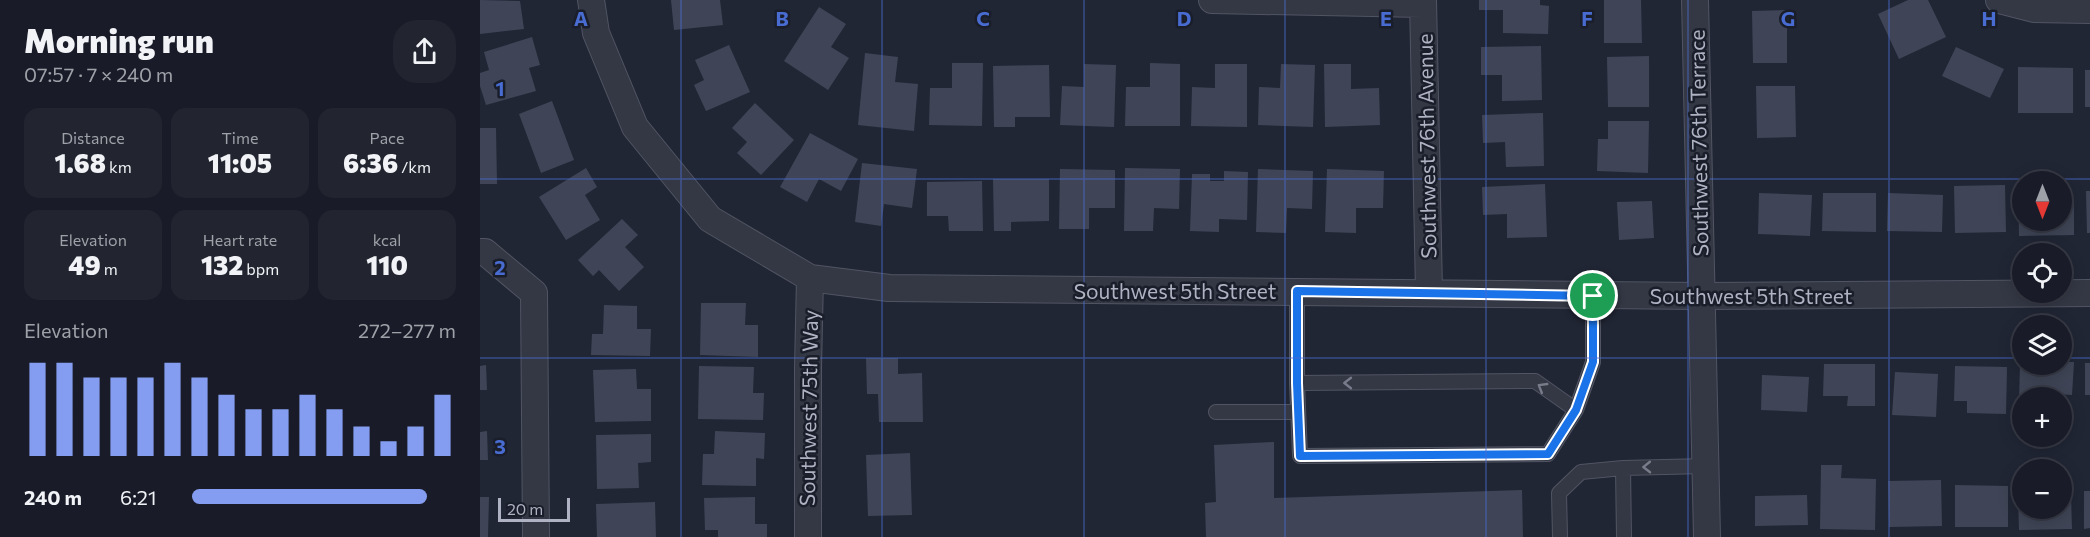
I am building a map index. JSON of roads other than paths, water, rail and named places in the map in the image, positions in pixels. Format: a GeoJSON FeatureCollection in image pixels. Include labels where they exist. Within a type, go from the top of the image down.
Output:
{"type":"FeatureCollection","features":[{"type":"Feature","properties":{"kind":"street","name":"Southwest 5th Street"},"geometry":{"type":"LineString","coordinates":[[591,0],[596,33],[635,127],[710,219],[810,278],[889,288],[1429,292],[1593,296],[2090,293]]}},
{"type":"Feature","properties":{"kind":"street"},"geometry":{"type":"LineString","coordinates":[[1212,0],[1423,2]]}},
{"type":"Feature","properties":{"kind":"street","name":"Southwest 76th Terrace"},"geometry":{"type":"LineString","coordinates":[[1695,0],[1707,537]]}},
{"type":"Feature","properties":{"kind":"street"},"geometry":{"type":"LineString","coordinates":[[1999,0],[2034,9],[2090,10]]}},
{"type":"Feature","properties":{"kind":"street","name":"Southwest 76th Avenue"},"geometry":{"type":"LineString","coordinates":[[1423,2],[1429,292]]}},
{"type":"Feature","properties":{"kind":"street"},"geometry":{"type":"LineString","coordinates":[[480,252],[485,252],[534,293],[536,537]]}},
{"type":"Feature","properties":{"kind":"street","name":"Southwest 75th Way"},"geometry":{"type":"LineString","coordinates":[[808,537],[810,278]]}},
{"type":"Feature","properties":{"kind":"lane"},"geometry":{"type":"LineString","coordinates":[[1297,291],[1300,456],[1548,454],[1576,410],[1593,362],[1593,296]]}},
{"type":"Feature","properties":{"kind":"lane"},"geometry":{"type":"LineString","coordinates":[[1297,383],[1535,381],[1576,410]]}},
{"type":"Feature","properties":{"kind":"lane"},"geometry":{"type":"LineString","coordinates":[[1216,412],[1298,412]]}},
{"type":"Feature","properties":{"kind":"lane"},"geometry":{"type":"LineString","coordinates":[[1560,537],[1559,493],[1581,472],[1623,468],[1706,466]]}},
{"type":"Feature","properties":{"kind":"lane"},"geometry":{"type":"LineString","coordinates":[[1623,468],[1624,537]]}}]}
